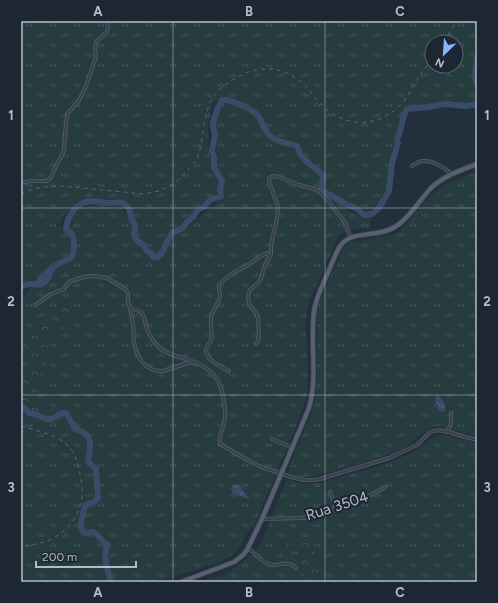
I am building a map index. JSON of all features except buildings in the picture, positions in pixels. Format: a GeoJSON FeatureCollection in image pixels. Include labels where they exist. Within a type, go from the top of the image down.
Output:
{"type":"FeatureCollection","features":[{"type":"Feature","properties":{"kind":"main road"},"geometry":{"type":"LineString","coordinates":[[181,582],[234,562],[243,555],[262,519],[309,408],[313,391],[313,320],[315,306],[339,248],[344,241],[350,237],[383,232],[394,228],[432,187],[453,174],[477,164]]}},
{"type":"Feature","properties":{"kind":"street"},"geometry":{"type":"LineString","coordinates":[[21,183],[30,181],[46,181],[51,178],[64,149],[68,114],[79,100],[85,89],[97,55],[95,50],[96,42],[106,32],[108,27],[107,21]]}},
{"type":"Feature","properties":{"kind":"street"},"geometry":{"type":"LineString","coordinates":[[412,166],[418,162],[424,161],[445,168],[453,174]]}},
{"type":"Feature","properties":{"kind":"street"},"geometry":{"type":"LineString","coordinates":[[256,344],[259,335],[258,318],[249,304],[248,295],[250,290],[260,281],[265,264],[271,254],[271,245],[278,206],[269,179],[274,176],[320,192],[346,224],[350,237]]}},
{"type":"Feature","properties":{"kind":"street"},"geometry":{"type":"LineString","coordinates":[[229,371],[208,357],[206,352],[207,345],[211,340],[211,317],[220,296],[219,285],[232,273],[260,256],[267,253],[269,257]]}},
{"type":"Feature","properties":{"kind":"street"},"geometry":{"type":"LineString","coordinates":[[35,305],[50,294],[64,289],[69,282],[83,277],[95,276],[107,278],[125,289],[128,293],[128,301],[133,323],[134,345],[141,361],[146,366],[158,372],[188,363],[199,363]]}},
{"type":"Feature","properties":{"kind":"street"},"geometry":{"type":"LineString","coordinates":[[130,308],[140,311],[143,314],[147,329],[158,347],[169,353],[199,363],[217,380],[222,397],[225,417],[219,440],[220,444],[251,462],[281,474],[304,480],[320,479],[389,458],[417,445],[430,432],[433,431],[441,430],[468,438],[477,439]]}},
{"type":"Feature","properties":{"kind":"street"},"geometry":{"type":"LineString","coordinates":[[447,432],[451,424],[451,413]]}},
{"type":"Feature","properties":{"kind":"street"},"geometry":{"type":"LineString","coordinates":[[272,439],[293,448]]}},
{"type":"Feature","properties":{"kind":"street","name":"Rua 3504"},"geometry":{"type":"LineString","coordinates":[[262,519],[311,517],[376,493],[385,487]]}},
{"type":"Feature","properties":{"kind":"street"},"geometry":{"type":"LineString","coordinates":[[330,492],[336,508]]}},
{"type":"Feature","properties":{"kind":"street"},"geometry":{"type":"LineString","coordinates":[[248,548],[264,562],[277,565],[286,563],[296,568]]}},
{"type":"Feature","properties":{"kind":"green space"},"geometry":{"type":"Polygon","coordinates":[[[21,21],[477,21],[477,54],[473,76],[477,88],[477,102],[470,104],[440,102],[409,107],[404,112],[390,159],[388,170],[388,189],[375,210],[364,210],[329,193],[324,187],[326,179],[325,175],[308,161],[300,152],[297,143],[278,139],[269,132],[262,119],[255,111],[237,101],[224,97],[215,101],[212,105],[208,132],[209,153],[215,172],[220,181],[218,193],[206,201],[203,206],[197,209],[182,226],[171,231],[164,244],[163,250],[157,255],[154,255],[148,251],[145,244],[137,239],[137,226],[132,217],[130,208],[125,203],[116,199],[110,201],[99,197],[87,198],[72,207],[63,216],[61,222],[56,225],[60,226],[70,235],[72,241],[71,255],[67,259],[54,263],[35,280],[21,284],[21,21]]]}},
{"type":"Feature","properties":{"kind":"green space"},"geometry":{"type":"Polygon","coordinates":[[[223,104],[240,107],[253,115],[257,118],[269,137],[279,143],[295,149],[304,161],[320,176],[319,188],[325,194],[354,214],[358,216],[370,217],[370,228],[352,229],[340,236],[309,301],[306,330],[308,373],[307,395],[298,421],[255,524],[249,530],[237,551],[221,562],[170,578],[151,582],[113,582],[107,552],[109,545],[94,531],[85,531],[82,529],[86,508],[97,501],[100,494],[97,471],[90,462],[92,446],[89,436],[76,426],[71,416],[67,412],[61,411],[46,417],[21,404],[21,347],[23,341],[21,331],[21,305],[29,288],[44,286],[57,269],[75,257],[77,249],[75,236],[69,223],[71,218],[82,207],[91,203],[113,205],[121,208],[127,214],[132,226],[131,234],[134,240],[142,247],[145,253],[152,258],[158,259],[165,252],[174,235],[186,228],[221,199],[224,181],[217,165],[217,133],[215,126],[217,116],[223,104]]]}},
{"type":"Feature","properties":{"kind":"green space"},"geometry":{"type":"Polygon","coordinates":[[[477,171],[477,435],[439,426],[431,427],[405,447],[380,458],[311,477],[299,477],[288,473],[293,456],[312,412],[315,399],[317,379],[317,313],[320,301],[343,248],[349,243],[392,235],[401,230],[435,192],[445,185],[477,171]]]}},
{"type":"Feature","properties":{"kind":"green space"},"geometry":{"type":"Polygon","coordinates":[[[62,307],[73,311],[71,319],[56,336],[44,337],[40,341],[41,343],[52,348],[54,351],[46,364],[40,370],[41,380],[37,398],[38,403],[43,408],[59,411],[51,417],[48,417],[40,415],[21,404],[22,335],[55,308],[62,307]]]}},
{"type":"Feature","properties":{"kind":"green space"},"geometry":{"type":"Polygon","coordinates":[[[21,409],[27,414],[43,420],[52,420],[61,416],[66,417],[72,427],[86,437],[88,448],[86,459],[93,471],[96,497],[94,501],[85,504],[82,508],[78,524],[82,533],[93,534],[105,545],[104,554],[109,579],[108,582],[21,581],[21,409]]]}},
{"type":"Feature","properties":{"kind":"green space"},"geometry":{"type":"Polygon","coordinates":[[[438,435],[477,442],[477,582],[199,582],[223,575],[239,565],[259,546],[287,479],[297,482],[318,483],[372,468],[413,452],[438,435]]]}},
{"type":"Feature","properties":{"kind":"green space"},"geometry":{"type":"Polygon","coordinates":[[[308,542],[314,547],[314,556],[322,568],[322,574],[319,582],[307,582],[302,568],[291,559],[285,558],[282,554],[283,547],[286,544],[299,545],[308,542]]]}},
{"type":"Feature","properties":{"kind":"water"},"geometry":{"type":"Polygon","coordinates":[[[437,393],[445,405],[444,412],[438,410],[435,400],[437,393]]]}},
{"type":"Feature","properties":{"kind":"water"},"geometry":{"type":"Polygon","coordinates":[[[233,484],[237,484],[241,487],[249,497],[248,499],[233,493],[231,489],[233,484]]]}},
{"type":"Feature","properties":{"kind":"waterway"},"geometry":{"type":"LineString","coordinates":[[477,59],[475,75],[477,84]]}},
{"type":"Feature","properties":{"kind":"waterway"},"geometry":{"type":"LineString","coordinates":[[21,287],[27,284],[44,283],[48,279],[53,268],[72,257],[74,239],[71,233],[66,229],[67,224],[74,209],[88,201],[120,203],[127,206],[135,225],[135,239],[145,246],[146,250],[152,254],[153,257],[158,257],[163,251],[172,233],[183,228],[196,212],[204,207],[210,200],[221,196],[220,190],[222,181],[214,167],[214,156],[212,151],[215,134],[213,123],[222,100],[236,103],[253,111],[257,114],[271,137],[297,146],[300,154],[306,161],[322,174],[323,177],[321,188],[345,204],[356,208],[364,215],[372,214],[379,208],[389,191],[392,163],[398,143],[397,138],[400,133],[407,109],[445,104],[466,106],[477,104]]}},
{"type":"Feature","properties":{"kind":"waterway"},"geometry":{"type":"LineString","coordinates":[[36,284],[51,269]]}},
{"type":"Feature","properties":{"kind":"waterway"},"geometry":{"type":"LineString","coordinates":[[21,407],[25,408],[29,413],[46,419],[52,419],[62,413],[67,414],[74,425],[74,428],[85,433],[88,437],[90,448],[88,462],[96,469],[98,498],[94,502],[85,506],[81,526],[85,533],[93,532],[108,545],[105,558],[111,582]]}},
{"type":"Feature","properties":{"kind":"railway"},"geometry":{"type":"LineString","coordinates":[[449,34],[457,21]]}},
{"type":"Feature","properties":{"kind":"railway"},"geometry":{"type":"LineString","coordinates":[[21,194],[42,187],[61,186],[144,194],[159,191],[174,184],[197,159],[209,104],[218,90],[245,73],[259,69],[274,69],[290,74],[304,84],[329,112],[344,120],[362,123],[378,120],[391,113],[403,103],[424,70]]}},
{"type":"Feature","properties":{"kind":"railway"},"geometry":{"type":"LineString","coordinates":[[21,426],[53,436],[65,443],[74,453],[82,487],[81,502],[76,515],[71,524],[65,530],[49,540],[21,546]]}}]}
